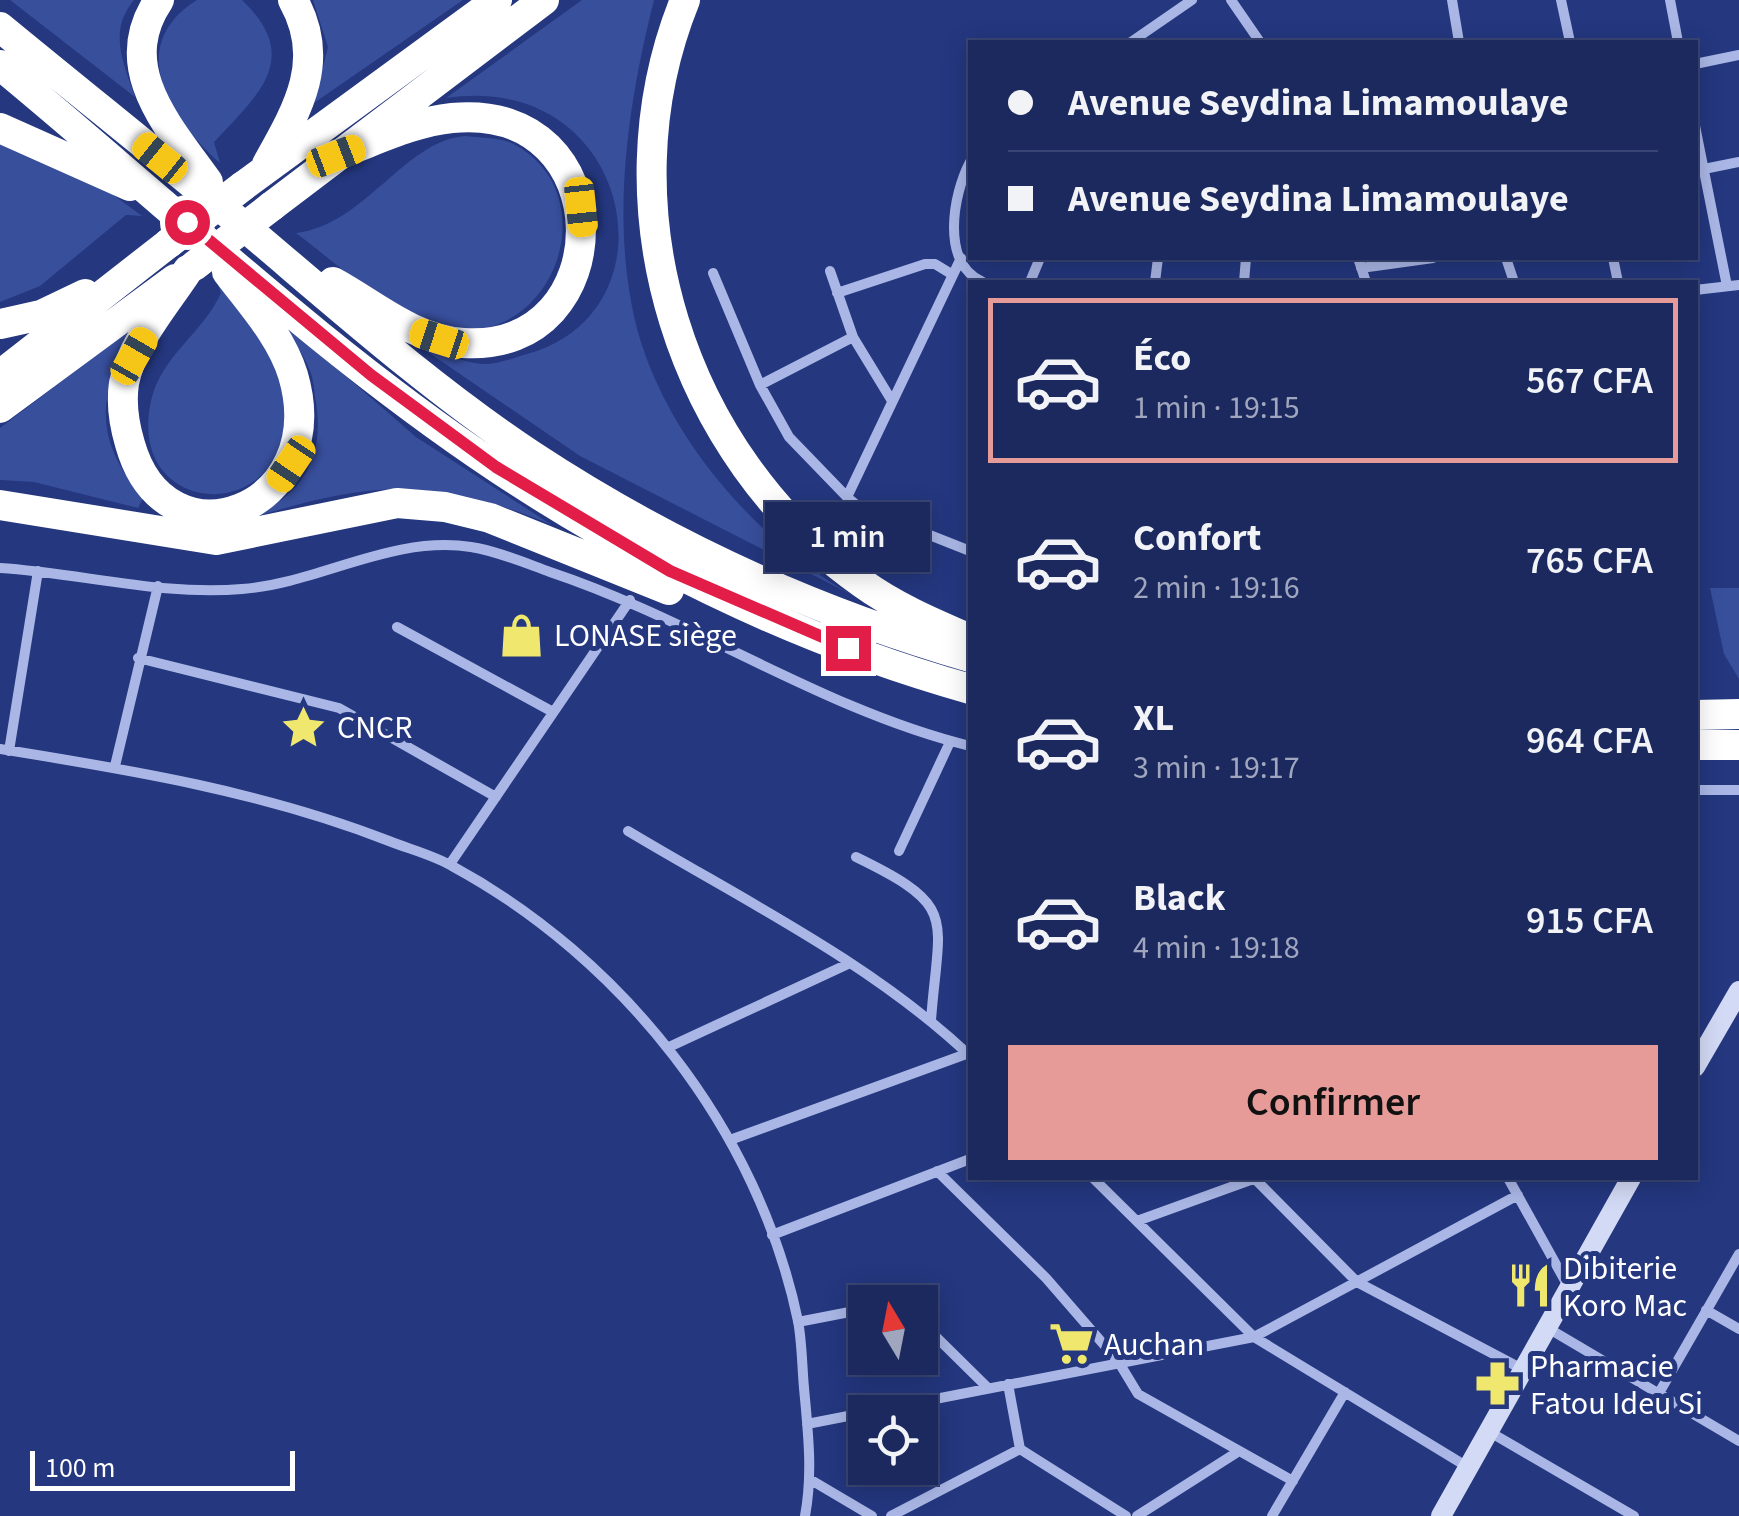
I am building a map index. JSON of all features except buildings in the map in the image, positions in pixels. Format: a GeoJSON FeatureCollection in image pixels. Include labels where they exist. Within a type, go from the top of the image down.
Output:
{"type":"FeatureCollection","features":[{"type":"Feature","properties":{"kind":"highway"},"geometry":{"type":"LineString","coordinates":[[160,0],[141,41],[153,106],[232,217]]}},
{"type":"Feature","properties":{"kind":"highway"},"geometry":{"type":"LineString","coordinates":[[253,179],[306,86],[309,36],[293,0]]}},
{"type":"Feature","properties":{"kind":"highway"},"geometry":{"type":"LineString","coordinates":[[0,376],[253,179],[497,0]]}},
{"type":"Feature","properties":{"kind":"highway"},"geometry":{"type":"LineString","coordinates":[[0,408],[544,0]]}},
{"type":"Feature","properties":{"kind":"highway"},"geometry":{"type":"LineString","coordinates":[[685,0],[662,74],[651,179],[665,292],[685,358],[736,455],[799,531],[881,596],[968,638]]}},
{"type":"Feature","properties":{"kind":"highway"},"geometry":{"type":"LineString","coordinates":[[0,26],[477,417],[607,501],[763,582],[835,612],[968,656]]}},
{"type":"Feature","properties":{"kind":"highway"},"geometry":{"type":"LineString","coordinates":[[0,65],[168,204],[196,259],[281,349],[293,374],[300,419],[295,453],[276,486],[248,504],[213,514],[192,513],[154,491],[132,452],[122,403],[134,356],[196,259]]}},
{"type":"Feature","properties":{"kind":"highway"},"geometry":{"type":"LineString","coordinates":[[280,258],[334,283],[417,332],[464,343],[486,342],[529,326],[558,300],[577,270],[583,230],[576,190],[557,158],[518,128],[450,118],[420,124],[336,156]]}},
{"type":"Feature","properties":{"kind":"highway"},"geometry":{"type":"LineString","coordinates":[[0,128],[168,204]]}},
{"type":"Feature","properties":{"kind":"highway"},"geometry":{"type":"LineString","coordinates":[[196,259],[577,519],[670,571],[877,661]]}},
{"type":"Feature","properties":{"kind":"highway"},"geometry":{"type":"LineString","coordinates":[[0,324],[42,315],[132,271]]}},
{"type":"Feature","properties":{"kind":"highway"},"geometry":{"type":"LineString","coordinates":[[0,505],[216,540],[396,503],[445,507],[490,518],[753,622],[968,688]]}},
{"type":"Feature","properties":{"kind":"highway"},"geometry":{"type":"LineString","coordinates":[[1698,715],[1739,714]]}},
{"type":"Feature","properties":{"kind":"highway"},"geometry":{"type":"LineString","coordinates":[[1698,745],[1739,744]]}},
{"type":"Feature","properties":{"kind":"street"},"geometry":{"type":"LineString","coordinates":[[1134,40],[1192,0]]}},
{"type":"Feature","properties":{"kind":"street"},"geometry":{"type":"LineString","coordinates":[[1231,0],[1259,40]]}},
{"type":"Feature","properties":{"kind":"street"},"geometry":{"type":"LineString","coordinates":[[1452,0],[1459,40]]}},
{"type":"Feature","properties":{"kind":"street"},"geometry":{"type":"LineString","coordinates":[[1561,0],[1570,40]]}},
{"type":"Feature","properties":{"kind":"street"},"geometry":{"type":"LineString","coordinates":[[1670,0],[1678,40]]}},
{"type":"Feature","properties":{"kind":"street"},"geometry":{"type":"LineString","coordinates":[[1698,63],[1739,55]]}},
{"type":"Feature","properties":{"kind":"street"},"geometry":{"type":"LineString","coordinates":[[1698,140],[1733,285],[1698,290]]}},
{"type":"Feature","properties":{"kind":"street"},"geometry":{"type":"LineString","coordinates":[[1704,169],[1739,162]]}},
{"type":"Feature","properties":{"kind":"street"},"geometry":{"type":"LineString","coordinates":[[968,166],[958,186],[953,222],[961,258],[977,280]]}},
{"type":"Feature","properties":{"kind":"street"},"geometry":{"type":"LineString","coordinates":[[847,497],[961,258]]}},
{"type":"Feature","properties":{"kind":"street"},"geometry":{"type":"LineString","coordinates":[[1360,263],[1404,260]]}},
{"type":"Feature","properties":{"kind":"street"},"geometry":{"type":"LineString","coordinates":[[836,293],[926,264],[935,264],[953,275]]}},
{"type":"Feature","properties":{"kind":"street"},"geometry":{"type":"LineString","coordinates":[[830,271],[853,337],[892,401]]}},
{"type":"Feature","properties":{"kind":"street"},"geometry":{"type":"LineString","coordinates":[[713,274],[760,385],[789,437],[859,507],[968,550]]}},
{"type":"Feature","properties":{"kind":"street"},"geometry":{"type":"LineString","coordinates":[[760,385],[853,337]]}},
{"type":"Feature","properties":{"kind":"street"},"geometry":{"type":"LineString","coordinates":[[0,568],[196,590],[257,587],[415,545],[474,548],[630,600],[893,723],[968,746]]}},
{"type":"Feature","properties":{"kind":"street"},"geometry":{"type":"LineString","coordinates":[[38,571],[4,750],[115,766],[325,816],[450,864],[554,930],[669,1047],[730,1140],[772,1235],[798,1322],[811,1480],[805,1516]]}},
{"type":"Feature","properties":{"kind":"street"},"geometry":{"type":"LineString","coordinates":[[115,766],[158,586]]}},
{"type":"Feature","properties":{"kind":"street"},"geometry":{"type":"LineString","coordinates":[[450,864],[630,600]]}},
{"type":"Feature","properties":{"kind":"street"},"geometry":{"type":"LineString","coordinates":[[397,627],[553,712]]}},
{"type":"Feature","properties":{"kind":"street"},"geometry":{"type":"LineString","coordinates":[[138,658],[339,708],[496,797]]}},
{"type":"Feature","properties":{"kind":"street"},"geometry":{"type":"LineString","coordinates":[[899,851],[950,742]]}},
{"type":"Feature","properties":{"kind":"street"},"geometry":{"type":"LineString","coordinates":[[1698,790],[1739,790]]}},
{"type":"Feature","properties":{"kind":"street"},"geometry":{"type":"LineString","coordinates":[[628,831],[848,964],[931,1020],[968,1053]]}},
{"type":"Feature","properties":{"kind":"street"},"geometry":{"type":"LineString","coordinates":[[856,856],[904,880],[934,908],[938,927],[931,1020]]}},
{"type":"Feature","properties":{"kind":"street"},"geometry":{"type":"LineString","coordinates":[[669,1047],[848,964]]}},
{"type":"Feature","properties":{"kind":"street"},"geometry":{"type":"LineString","coordinates":[[1698,1062],[1737,999]]}},
{"type":"Feature","properties":{"kind":"street"},"geometry":{"type":"LineString","coordinates":[[730,1140],[968,1054]]}},
{"type":"Feature","properties":{"kind":"street"},"geometry":{"type":"LineString","coordinates":[[772,1235],[968,1160]]}},
{"type":"Feature","properties":{"kind":"street"},"geometry":{"type":"LineString","coordinates":[[938,1171],[1046,1278],[1118,1360],[1128,1384],[1148,1402],[1293,1481]]}},
{"type":"Feature","properties":{"kind":"street"},"geometry":{"type":"LineString","coordinates":[[1094,1180],[1254,1336],[1466,1466],[1470,1463]]}},
{"type":"Feature","properties":{"kind":"street"},"geometry":{"type":"LineString","coordinates":[[1137,1221],[1250,1180]]}},
{"type":"Feature","properties":{"kind":"street"},"geometry":{"type":"LineString","coordinates":[[1257,1180],[1356,1282],[1522,1368]]}},
{"type":"Feature","properties":{"kind":"street"},"geometry":{"type":"LineString","coordinates":[[1509,1180],[1568,1286]]}},
{"type":"Feature","properties":{"kind":"street"},"geometry":{"type":"LineString","coordinates":[[1442,1516],[1630,1180]]}},
{"type":"Feature","properties":{"kind":"street"},"geometry":{"type":"LineString","coordinates":[[808,1424],[1254,1336],[1518,1195]]}},
{"type":"Feature","properties":{"kind":"street"},"geometry":{"type":"LineString","coordinates":[[1659,1393],[1739,1254]]}},
{"type":"Feature","properties":{"kind":"street"},"geometry":{"type":"LineString","coordinates":[[1706,1310],[1739,1329]]}},
{"type":"Feature","properties":{"kind":"street"},"geometry":{"type":"LineString","coordinates":[[798,1322],[848,1312]]}},
{"type":"Feature","properties":{"kind":"street"},"geometry":{"type":"LineString","coordinates":[[1545,1326],[1739,1441]]}},
{"type":"Feature","properties":{"kind":"street"},"geometry":{"type":"LineString","coordinates":[[938,1339],[988,1388]]}},
{"type":"Feature","properties":{"kind":"street"},"geometry":{"type":"LineString","coordinates":[[1008,1384],[1020,1448],[1126,1516]]}},
{"type":"Feature","properties":{"kind":"street"},"geometry":{"type":"LineString","coordinates":[[1272,1516],[1345,1392]]}},
{"type":"Feature","properties":{"kind":"street"},"geometry":{"type":"LineString","coordinates":[[1487,1431],[1634,1516]]}},
{"type":"Feature","properties":{"kind":"street"},"geometry":{"type":"LineString","coordinates":[[891,1516],[1020,1448]]}},
{"type":"Feature","properties":{"kind":"street"},"geometry":{"type":"LineString","coordinates":[[1137,1516],[1236,1453]]}},
{"type":"Feature","properties":{"kind":"street"},"geometry":{"type":"LineString","coordinates":[[811,1480],[872,1516]]}},
{"type":"Feature","properties":{"kind":"shaded area"},"geometry":{"type":"Polygon","coordinates":[[[10,0],[134,0],[122,23],[120,47],[135,97],[10,0]]]}},
{"type":"Feature","properties":{"kind":"shaded area"},"geometry":{"type":"Polygon","coordinates":[[[197,0],[242,0],[270,40],[272,58],[258,92],[214,142],[220,163],[185,126],[162,83],[162,39],[175,18],[197,0]]]}},
{"type":"Feature","properties":{"kind":"shaded area"},"geometry":{"type":"Polygon","coordinates":[[[313,0],[463,0],[314,103],[328,47],[313,0]]]}},
{"type":"Feature","properties":{"kind":"shaded area"},"geometry":{"type":"Polygon","coordinates":[[[582,0],[654,0],[631,111],[624,226],[631,301],[642,345],[660,389],[683,431],[743,508],[814,571],[852,595],[580,456],[422,348],[482,364],[527,354],[575,330],[605,292],[618,247],[614,200],[594,156],[559,120],[509,99],[446,98],[582,0]]]}},
{"type":"Feature","properties":{"kind":"shaded area"},"geometry":{"type":"Polygon","coordinates":[[[0,135],[96,182],[142,216],[126,215],[40,286],[0,302],[0,135]]]}},
{"type":"Feature","properties":{"kind":"shaded area"},"geometry":{"type":"Polygon","coordinates":[[[465,136],[499,139],[517,146],[545,171],[560,202],[562,236],[553,269],[535,298],[508,320],[475,330],[436,325],[417,318],[363,285],[296,233],[321,227],[343,215],[423,152],[443,141],[465,136]]]}},
{"type":"Feature","properties":{"kind":"shaded area"},"geometry":{"type":"Polygon","coordinates":[[[215,276],[276,354],[283,399],[281,441],[266,471],[242,488],[213,494],[185,488],[163,471],[150,441],[151,401],[156,385],[221,293],[215,276]]]}},
{"type":"Feature","properties":{"kind":"shaded area"},"geometry":{"type":"Polygon","coordinates":[[[278,317],[416,437],[552,525],[471,498],[401,489],[331,497],[248,519],[267,510],[295,487],[305,474],[317,442],[311,375],[278,317]]]}},
{"type":"Feature","properties":{"kind":"shaded area"},"geometry":{"type":"Polygon","coordinates":[[[131,329],[112,376],[106,416],[115,455],[143,498],[138,508],[34,482],[0,480],[0,428],[131,329]]]}},
{"type":"Feature","properties":{"kind":"shaded area"},"geometry":{"type":"Polygon","coordinates":[[[1710,588],[1739,588],[1739,679],[1724,654],[1710,588]]]}},
{"type":"Feature","properties":{"kind":"place","name":"LONASE siège"},"geometry":{"type":"Point","coordinates":[521,635]}},
{"type":"Feature","properties":{"kind":"place","name":"CNCR"},"geometry":{"type":"Point","coordinates":[304,727]}},
{"type":"Feature","properties":{"kind":"place","name":"Dibiterie Koro Mac"},"geometry":{"type":"Point","coordinates":[1530,1286]}},
{"type":"Feature","properties":{"kind":"place","name":"Auchan"},"geometry":{"type":"Point","coordinates":[1071,1344]}},
{"type":"Feature","properties":{"kind":"place","name":"Pharmacie Fatou Ideu Si"},"geometry":{"type":"Point","coordinates":[1497,1384]}},
{"type":"Feature","properties":{"kind":"route"},"geometry":{"type":"LineString","coordinates":[[187,222],[371,375],[496,467],[577,519],[670,571],[848,648]]}}]}
